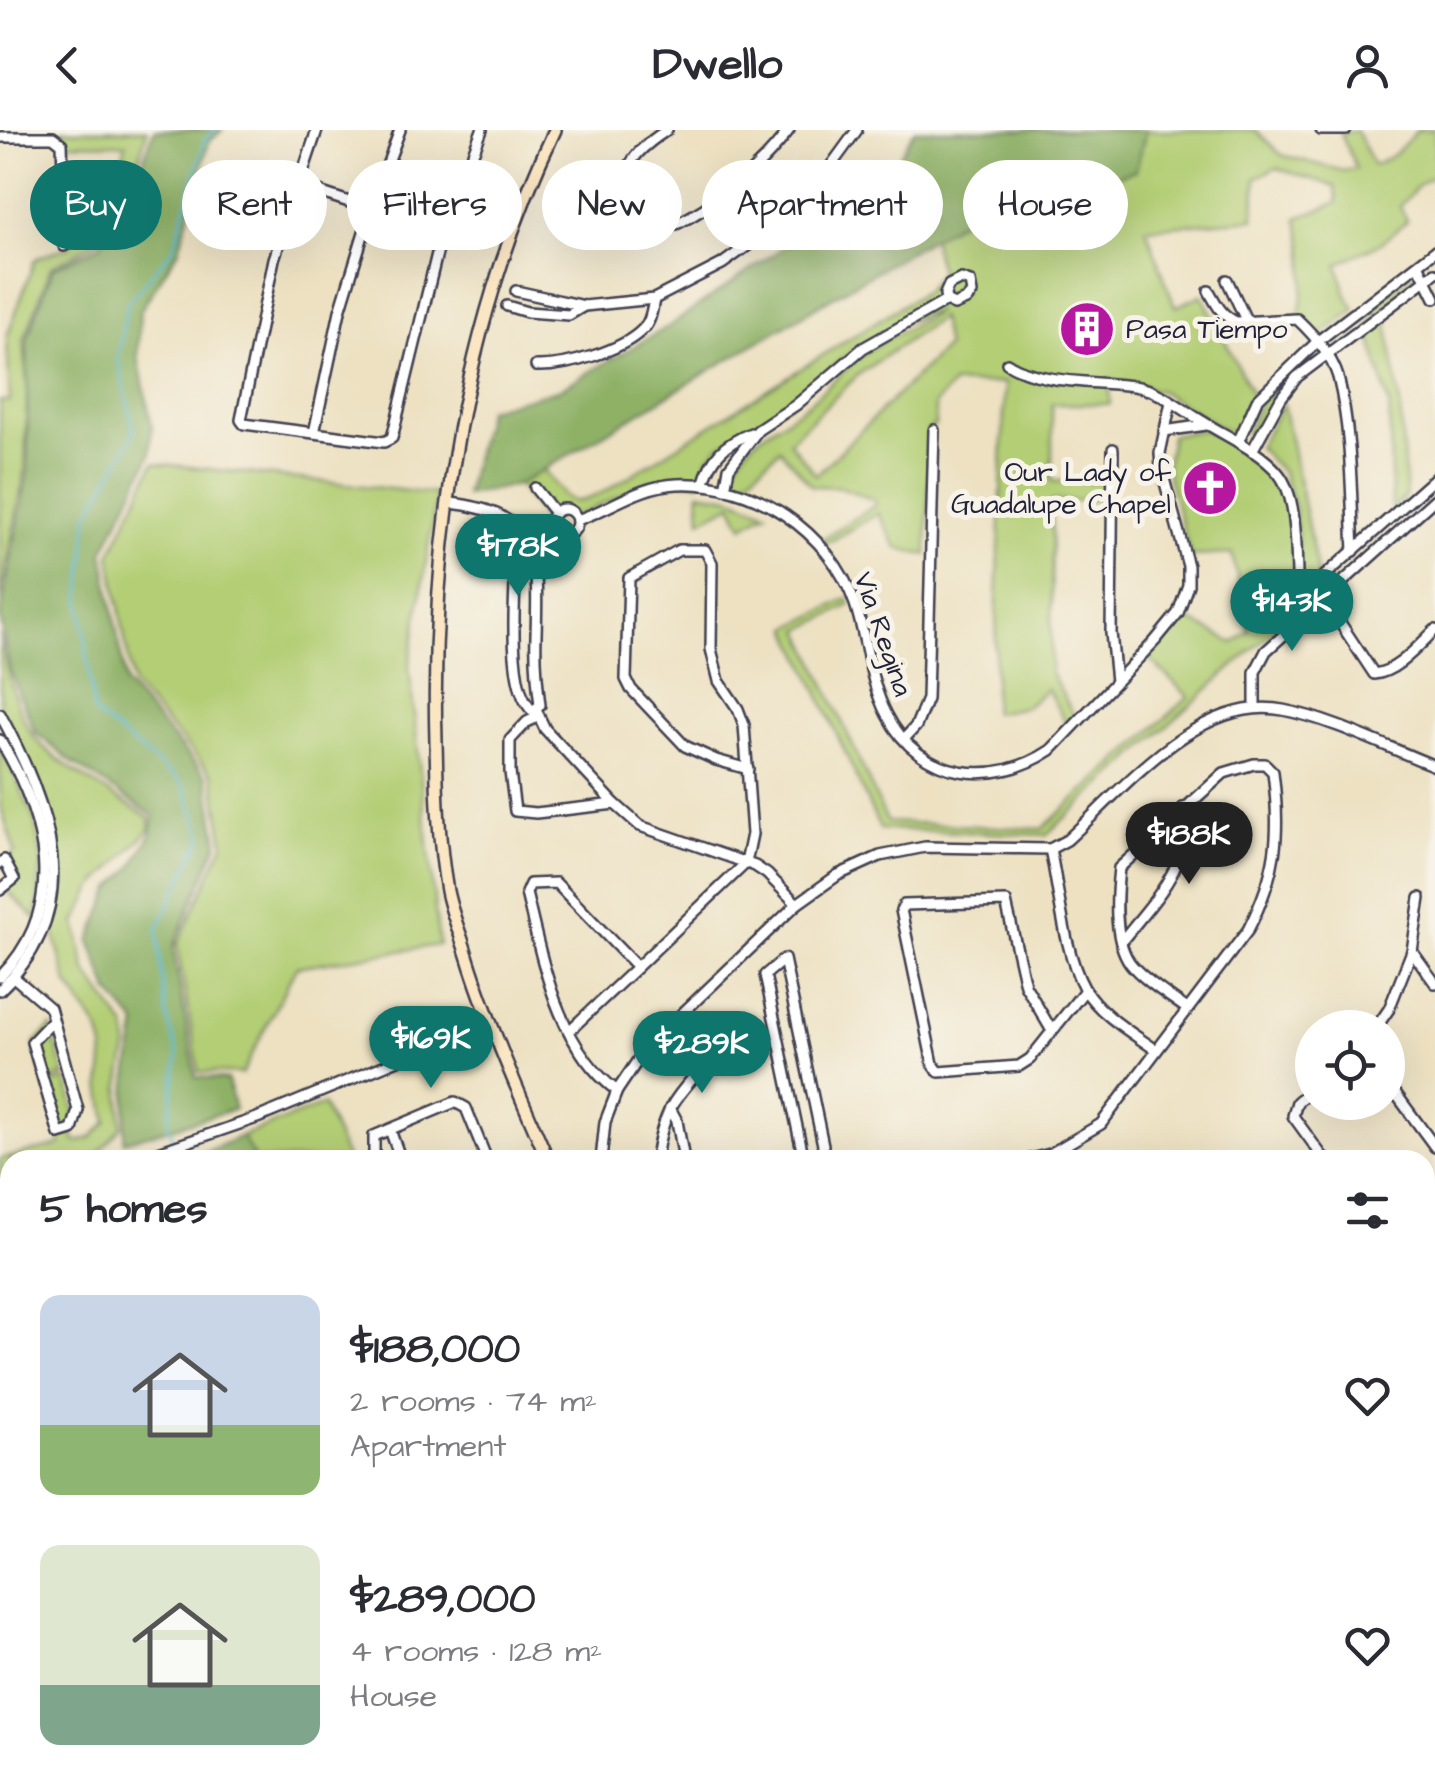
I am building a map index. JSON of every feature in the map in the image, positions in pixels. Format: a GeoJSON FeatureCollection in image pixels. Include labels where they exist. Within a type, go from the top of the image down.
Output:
{"type":"FeatureCollection","features":[{"type":"Feature","properties":{"kind":"street"},"geometry":{"type":"LineString","coordinates":[[307,160],[317,130]]}},
{"type":"Feature","properties":{"kind":"street"},"geometry":{"type":"LineString","coordinates":[[389,160],[400,130]]}},
{"type":"Feature","properties":{"kind":"street"},"geometry":{"type":"LineString","coordinates":[[470,160],[482,130]]}},
{"type":"Feature","properties":{"kind":"street"},"geometry":{"type":"LineString","coordinates":[[544,1150],[490,1022],[448,896],[439,838],[435,645],[442,556],[466,398],[494,287],[526,192],[555,130]]}},
{"type":"Feature","properties":{"kind":"street"},"geometry":{"type":"LineString","coordinates":[[632,160],[639,148],[666,130]]}},
{"type":"Feature","properties":{"kind":"street"},"geometry":{"type":"LineString","coordinates":[[682,219],[751,174],[789,130]]}},
{"type":"Feature","properties":{"kind":"street"},"geometry":{"type":"LineString","coordinates":[[516,291],[584,306],[654,299],[722,264],[778,224],[814,189],[857,130]]}},
{"type":"Feature","properties":{"kind":"street"},"geometry":{"type":"LineString","coordinates":[[1321,130],[1346,130]]}},
{"type":"Feature","properties":{"kind":"street"},"geometry":{"type":"LineString","coordinates":[[0,136],[54,138],[62,144],[63,160]]}},
{"type":"Feature","properties":{"kind":"street"},"geometry":{"type":"LineString","coordinates":[[277,250],[240,420],[244,424],[384,442],[392,438],[438,250]]}},
{"type":"Feature","properties":{"kind":"street"},"geometry":{"type":"LineString","coordinates":[[314,433],[340,311],[358,250]]}},
{"type":"Feature","properties":{"kind":"street"},"geometry":{"type":"LineString","coordinates":[[1238,442],[1257,400],[1318,341],[1435,251]]}},
{"type":"Feature","properties":{"kind":"street"},"geometry":{"type":"LineString","coordinates":[[1419,266],[1431,277],[1435,298]]}},
{"type":"Feature","properties":{"kind":"street"},"geometry":{"type":"LineString","coordinates":[[1252,451],[1297,377],[1431,277]]}},
{"type":"Feature","properties":{"kind":"street"},"geometry":{"type":"LineString","coordinates":[[1227,280],[1247,322]]}},
{"type":"Feature","properties":{"kind":"street"},"geometry":{"type":"LineString","coordinates":[[1209,291],[1227,318],[1247,322],[1292,318],[1327,352],[1337,376],[1348,452],[1354,551]]}},
{"type":"Feature","properties":{"kind":"street"},"geometry":{"type":"LineString","coordinates":[[536,366],[558,367],[632,338],[648,324],[654,299]]}},
{"type":"Feature","properties":{"kind":"street"},"geometry":{"type":"LineString","coordinates":[[703,485],[710,463],[736,439],[758,430],[796,405],[863,348],[946,301]]}},
{"type":"Feature","properties":{"kind":"street"},"geometry":{"type":"LineString","coordinates":[[507,306],[562,315],[574,314],[584,306]]}},
{"type":"Feature","properties":{"kind":"street"},"geometry":{"type":"LineString","coordinates":[[1007,363],[1044,379],[1140,387],[1160,394],[1252,451],[1279,473],[1292,506],[1298,594],[1306,596],[1435,478]]}},
{"type":"Feature","properties":{"kind":"street","name":"Via Regina"},"geometry":{"type":"LineString","coordinates":[[576,520],[645,489],[680,484],[725,489],[776,507],[828,555],[854,604],[886,713],[905,738],[946,768],[968,774],[1004,773],[1051,750],[1178,613],[1188,585],[1188,566],[1161,468],[1171,402]]}},
{"type":"Feature","properties":{"kind":"street"},"geometry":{"type":"LineString","coordinates":[[1164,431],[1208,425]]}},
{"type":"Feature","properties":{"kind":"street"},"geometry":{"type":"LineString","coordinates":[[725,489],[729,468],[758,430]]}},
{"type":"Feature","properties":{"kind":"street"},"geometry":{"type":"LineString","coordinates":[[905,738],[916,726],[927,699],[934,430]]}},
{"type":"Feature","properties":{"kind":"street"},"geometry":{"type":"LineString","coordinates":[[1113,449],[1111,633],[1116,681]]}},
{"type":"Feature","properties":{"kind":"street"},"geometry":{"type":"LineString","coordinates":[[535,488],[555,513]]}},
{"type":"Feature","properties":{"kind":"street"},"geometry":{"type":"LineString","coordinates":[[1255,708],[1258,660],[1435,499]]}},
{"type":"Feature","properties":{"kind":"street"},"geometry":{"type":"LineString","coordinates":[[450,503],[492,511],[518,528],[536,562],[536,673],[540,705],[510,740],[515,811],[522,814],[615,804]]}},
{"type":"Feature","properties":{"kind":"street"},"geometry":{"type":"LineString","coordinates":[[570,511],[576,520],[572,532],[560,534],[552,526],[555,513],[570,511]]}},
{"type":"Feature","properties":{"kind":"street"},"geometry":{"type":"LineString","coordinates":[[518,528],[513,643],[520,690],[528,708],[537,713],[545,729],[640,826],[746,863],[767,874],[798,904]]}},
{"type":"Feature","properties":{"kind":"street"},"geometry":{"type":"LineString","coordinates":[[569,1031],[746,863],[753,820],[744,725],[720,682],[711,649],[711,555],[706,550],[679,550],[629,578],[626,679],[685,746],[748,769]]}},
{"type":"Feature","properties":{"kind":"street"},"geometry":{"type":"LineString","coordinates":[[1325,600],[1374,674],[1382,674],[1435,630]]}},
{"type":"Feature","properties":{"kind":"street"},"geometry":{"type":"LineString","coordinates":[[601,1150],[605,1122],[617,1091],[646,1048],[798,904],[838,876],[880,856],[926,847],[1050,849],[1067,840],[1187,732],[1220,716],[1255,708],[1305,716],[1435,766]]}},
{"type":"Feature","properties":{"kind":"street"},"geometry":{"type":"LineString","coordinates":[[0,714],[50,830],[55,873],[40,934],[0,990]]}},
{"type":"Feature","properties":{"kind":"street"},"geometry":{"type":"LineString","coordinates":[[0,740],[26,778]]}},
{"type":"Feature","properties":{"kind":"street"},"geometry":{"type":"LineString","coordinates":[[1056,1150],[1101,1124],[1248,930],[1266,895],[1278,836],[1273,772],[1266,764],[1224,773],[1119,868],[1116,894],[1121,942],[1130,964],[1187,1009]]}},
{"type":"Feature","properties":{"kind":"street"},"geometry":{"type":"LineString","coordinates":[[1121,942],[1181,860],[1186,824],[1183,808]]}},
{"type":"Feature","properties":{"kind":"street"},"geometry":{"type":"LineString","coordinates":[[1050,849],[1073,960],[1085,990],[1112,1018],[1156,1050]]}},
{"type":"Feature","properties":{"kind":"street"},"geometry":{"type":"LineString","coordinates":[[0,862],[4,860],[14,879],[0,890]]}},
{"type":"Feature","properties":{"kind":"street"},"geometry":{"type":"LineString","coordinates":[[617,1091],[596,1075],[579,1054],[569,1031],[542,960],[526,892],[530,884],[556,883],[637,967]]}},
{"type":"Feature","properties":{"kind":"street"},"geometry":{"type":"LineString","coordinates":[[1388,1010],[1412,952],[1420,898]]}},
{"type":"Feature","properties":{"kind":"street"},"geometry":{"type":"LineString","coordinates":[[1052,1032],[1026,985],[1006,902],[904,905],[901,910],[933,1064],[939,1072],[1019,1066],[1030,1059],[1052,1032],[1085,990]]}},
{"type":"Feature","properties":{"kind":"street"},"geometry":{"type":"LineString","coordinates":[[1412,952],[1435,984]]}},
{"type":"Feature","properties":{"kind":"street"},"geometry":{"type":"LineString","coordinates":[[802,1150],[765,975],[784,959],[822,1150]]}},
{"type":"Feature","properties":{"kind":"street"},"geometry":{"type":"LineString","coordinates":[[9,976],[50,1008],[78,1110],[72,1130],[59,1134],[32,1042],[52,1021]]}},
{"type":"Feature","properties":{"kind":"street"},"geometry":{"type":"LineString","coordinates":[[164,1150],[257,1118],[490,1022]]}},
{"type":"Feature","properties":{"kind":"street"},"geometry":{"type":"LineString","coordinates":[[778,1035],[798,1026]]}},
{"type":"Feature","properties":{"kind":"street"},"geometry":{"type":"LineString","coordinates":[[657,1150],[660,1126],[670,1108],[682,1089],[707,1064]]}},
{"type":"Feature","properties":{"kind":"street"},"geometry":{"type":"LineString","coordinates":[[44,1083],[69,1078]]}},
{"type":"Feature","properties":{"kind":"street"},"geometry":{"type":"LineString","coordinates":[[374,1150],[374,1136],[460,1103],[466,1108],[483,1150]]}},
{"type":"Feature","properties":{"kind":"street"},"geometry":{"type":"LineString","coordinates":[[795,1116],[814,1106]]}},
{"type":"Feature","properties":{"kind":"street"},"geometry":{"type":"LineString","coordinates":[[1405,1106],[1435,1147]]}},
{"type":"Feature","properties":{"kind":"street"},"geometry":{"type":"LineString","coordinates":[[670,1108],[682,1150]]}},
{"type":"Feature","properties":{"kind":"street"},"geometry":{"type":"LineString","coordinates":[[1296,1120],[1318,1150]]}},
{"type":"Feature","properties":{"kind":"street"},"geometry":{"type":"LineString","coordinates":[[390,1130],[397,1150]]}},
{"type":"Feature","properties":{"kind":"green space"},"geometry":{"type":"Polygon","coordinates":[[[62,130],[147,130],[139,160],[122,160],[126,144],[63,143],[62,130]]]}},
{"type":"Feature","properties":{"kind":"green space"},"geometry":{"type":"Polygon","coordinates":[[[154,130],[222,130],[209,142],[204,160],[182,160],[182,238],[140,311],[138,357],[152,427],[150,456],[103,552],[126,685],[207,777],[218,843],[173,948],[196,1077],[227,1080],[235,1109],[124,1142],[127,1083],[137,1024],[109,991],[90,941],[112,888],[132,868],[151,834],[154,816],[70,761],[35,732],[10,671],[0,616],[28,471],[27,340],[53,268],[91,250],[162,250],[162,160],[143,160],[154,130]]]}},
{"type":"Feature","properties":{"kind":"green space"},"geometry":{"type":"Polygon","coordinates":[[[915,130],[1146,130],[1136,170],[1128,172],[1128,160],[963,160],[963,220],[943,231],[943,160],[897,160],[915,130]]]}},
{"type":"Feature","properties":{"kind":"green space"},"geometry":{"type":"Polygon","coordinates":[[[1146,130],[1255,130],[1282,155],[1344,171],[1356,168],[1341,134],[1356,130],[1373,165],[1392,155],[1417,130],[1435,130],[1435,175],[1421,183],[1400,206],[1407,221],[1381,243],[1338,264],[1346,294],[1355,309],[1321,335],[1298,320],[1305,269],[1297,218],[1337,203],[1335,186],[1276,168],[1256,178],[1254,219],[1146,228],[1175,307],[1202,295],[1255,400],[1240,432],[1230,433],[1160,391],[1109,380],[1110,404],[1052,404],[1052,481],[1110,482],[1109,500],[1052,501],[1051,673],[1076,719],[1068,727],[1047,689],[1026,707],[993,713],[1005,383],[953,384],[935,404],[927,555],[897,548],[878,513],[826,544],[822,539],[875,505],[874,500],[840,487],[812,486],[780,449],[739,487],[728,485],[741,456],[759,437],[806,405],[876,345],[937,311],[904,322],[859,345],[790,403],[719,446],[708,459],[699,482],[647,485],[576,516],[553,510],[546,523],[518,485],[544,470],[571,500],[585,500],[609,489],[925,291],[940,272],[935,250],[943,250],[943,231],[962,220],[963,250],[1128,250],[1128,172],[1136,170],[1146,130]],[[940,318],[859,374],[789,441],[816,475],[946,347],[940,318]]]}},
{"type":"Feature","properties":{"kind":"green space"},"geometry":{"type":"Polygon","coordinates":[[[59,250],[82,250],[51,267],[24,340],[25,470],[0,598],[0,401],[10,401],[7,337],[35,259],[59,250]]]}},
{"type":"Feature","properties":{"kind":"green space"},"geometry":{"type":"Polygon","coordinates":[[[780,250],[912,250],[518,485],[465,495],[487,409],[558,390],[671,325],[780,250]]]}},
{"type":"Feature","properties":{"kind":"green space"},"geometry":{"type":"Polygon","coordinates":[[[1415,273],[1418,283],[1328,347],[1324,341],[1415,273]]]}},
{"type":"Feature","properties":{"kind":"green space"},"geometry":{"type":"Polygon","coordinates":[[[1386,313],[1400,403],[1406,496],[1392,510],[1389,404],[1368,328],[1386,313]]]}},
{"type":"Feature","properties":{"kind":"green space"},"geometry":{"type":"Polygon","coordinates":[[[1314,349],[1319,354],[1281,390],[1255,436],[1246,434],[1260,402],[1314,349]]]}},
{"type":"Feature","properties":{"kind":"green space"},"geometry":{"type":"Polygon","coordinates":[[[1283,404],[1319,580],[1308,591],[1300,590],[1295,508],[1282,472],[1258,447],[1283,404]]]}},
{"type":"Feature","properties":{"kind":"green space"},"geometry":{"type":"Polygon","coordinates":[[[1207,429],[1257,460],[1279,484],[1289,513],[1297,594],[1304,603],[1046,835],[880,829],[789,628],[848,598],[850,605],[801,630],[887,822],[1042,829],[1189,697],[1149,659],[1182,616],[1234,643],[1249,631],[1232,554],[1191,556],[1166,468],[1171,435],[1207,429]]]}},
{"type":"Feature","properties":{"kind":"green space"},"geometry":{"type":"Polygon","coordinates":[[[154,463],[437,494],[409,668],[439,945],[296,967],[242,1074],[199,1072],[177,946],[224,844],[213,775],[133,686],[110,555],[154,463]]]}},
{"type":"Feature","properties":{"kind":"green space"},"geometry":{"type":"Polygon","coordinates":[[[699,492],[731,497],[767,512],[743,526],[732,504],[701,520],[699,492]]]}},
{"type":"Feature","properties":{"kind":"green space"},"geometry":{"type":"Polygon","coordinates":[[[0,634],[15,696],[30,731],[68,766],[150,818],[150,829],[93,888],[76,923],[86,971],[126,1028],[128,1044],[120,1086],[121,1127],[101,1150],[39,1150],[61,1145],[59,1135],[73,1132],[75,1142],[91,1138],[107,1122],[101,1086],[104,1048],[99,1030],[67,983],[49,914],[55,853],[52,830],[46,809],[0,713],[0,634]]]}},
{"type":"Feature","properties":{"kind":"green space"},"geometry":{"type":"Polygon","coordinates":[[[0,744],[34,818],[42,859],[36,919],[4,888],[15,879],[5,860],[15,852],[0,805],[0,744]]]}},
{"type":"Feature","properties":{"kind":"green space"},"geometry":{"type":"Polygon","coordinates":[[[51,1027],[65,1076],[45,1081],[34,1044],[51,1027]]]}},
{"type":"Feature","properties":{"kind":"green space"},"geometry":{"type":"Polygon","coordinates":[[[67,1080],[75,1111],[70,1128],[60,1131],[46,1085],[67,1080]]]}},
{"type":"Feature","properties":{"kind":"green space"},"geometry":{"type":"Polygon","coordinates":[[[323,1105],[343,1150],[250,1150],[242,1136],[323,1105]]]}},
{"type":"Feature","properties":{"kind":"green space"},"geometry":{"type":"Polygon","coordinates":[[[242,1136],[250,1150],[209,1150],[242,1136]]]}},
{"type":"Feature","properties":{"kind":"waterway"},"geometry":{"type":"LineString","coordinates":[[178,1150],[168,1126],[178,1056],[166,1012],[157,930],[203,836],[183,784],[94,713],[81,601],[88,516],[134,433],[118,359],[127,304],[174,247],[205,140],[216,130]]}},
{"type":"Feature","properties":{"kind":"place","name":"Pasa Tiempo"},"geometry":{"type":"Point","coordinates":[1087,329]}},
{"type":"Feature","properties":{"kind":"place","name":"Our Lady of Guadalupe Chapel"},"geometry":{"type":"Point","coordinates":[1210,488]}}]}
